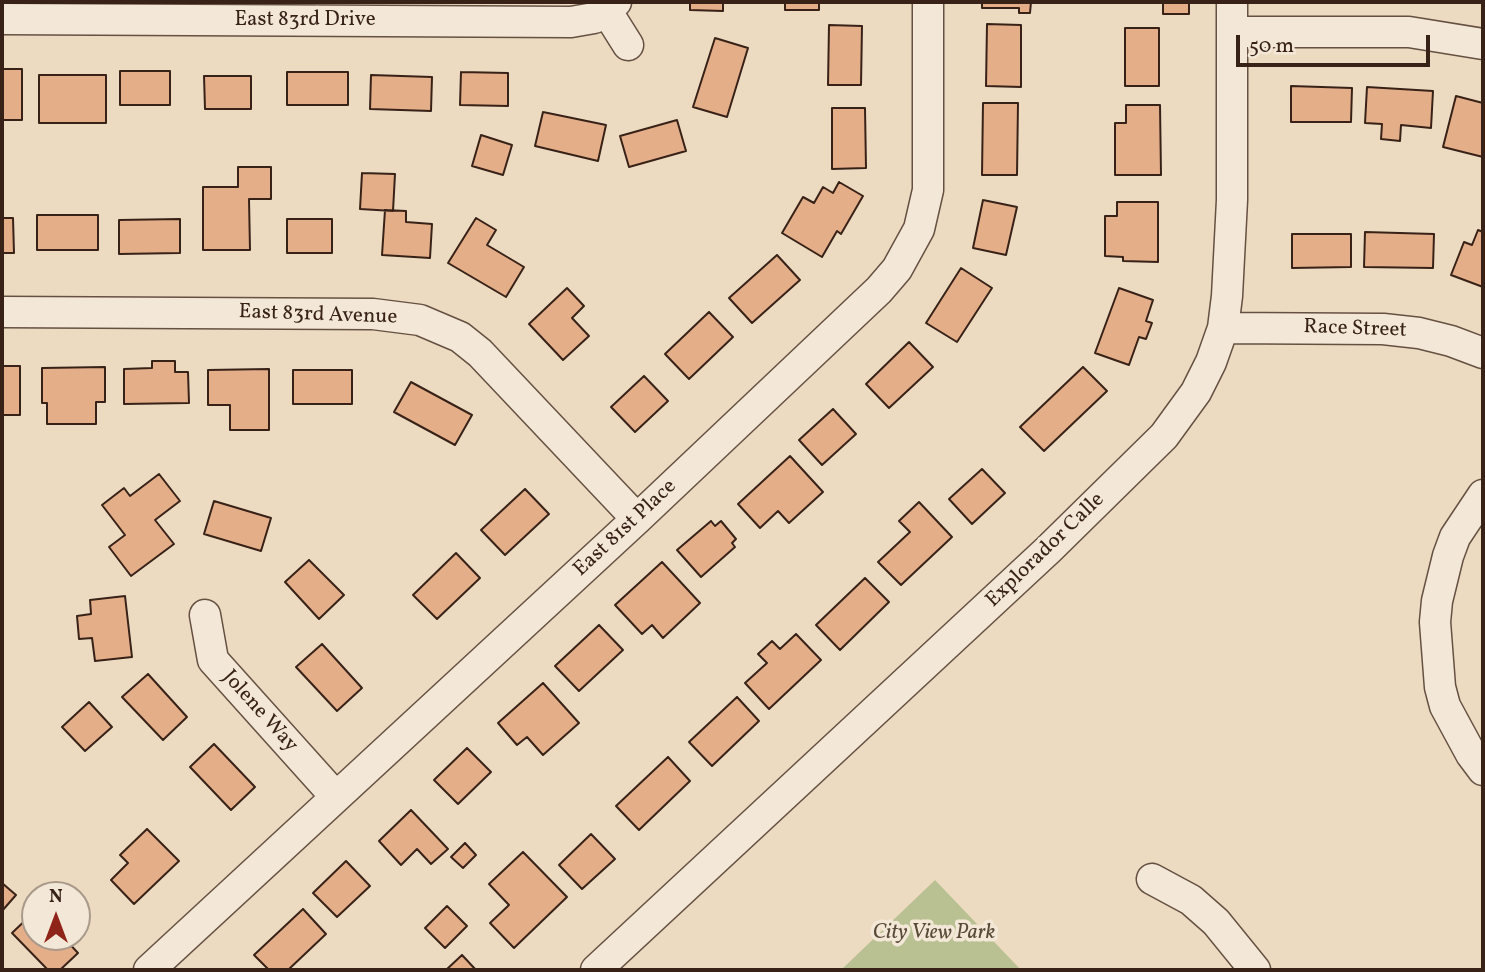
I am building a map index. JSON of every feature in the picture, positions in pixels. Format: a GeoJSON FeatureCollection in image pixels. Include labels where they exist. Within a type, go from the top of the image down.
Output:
{"type":"FeatureCollection","features":[{"type":"Feature","properties":{"kind":"street","name":"East 81st Place"},"geometry":{"type":"LineString","coordinates":[[149,970],[637,519],[879,290],[897,269],[910,248],[925,209],[928,190],[928,2]]}},
{"type":"Feature","properties":{"kind":"street","name":"Explorador Calle"},"geometry":{"type":"LineString","coordinates":[[596,970],[1048,550],[1164,436],[1196,392],[1211,362],[1223,328],[1227,296],[1232,200],[1232,2]]}},
{"type":"Feature","properties":{"kind":"street","name":"East 83rd Drive"},"geometry":{"type":"LineString","coordinates":[[2,19],[571,22],[594,18],[611,6],[628,45]]}},
{"type":"Feature","properties":{"kind":"street"},"geometry":{"type":"LineString","coordinates":[[1232,32],[1399,32],[1452,37],[1483,44]]}},
{"type":"Feature","properties":{"kind":"street","name":"East 83rd Avenue"},"geometry":{"type":"LineString","coordinates":[[2,312],[373,314],[420,320],[460,337],[480,353],[637,519]]}},
{"type":"Feature","properties":{"kind":"street","name":"Race Street"},"geometry":{"type":"LineString","coordinates":[[1223,328],[1419,332],[1483,353]]}},
{"type":"Feature","properties":{"kind":"street"},"geometry":{"type":"LineString","coordinates":[[1483,495],[1455,537],[1437,601],[1435,622],[1440,687],[1446,706],[1471,754],[1483,770]]}},
{"type":"Feature","properties":{"kind":"street","name":"Jolene Way"},"geometry":{"type":"LineString","coordinates":[[205,615],[213,660],[335,797]]}},
{"type":"Feature","properties":{"kind":"street"},"geometry":{"type":"LineString","coordinates":[[1152,879],[1191,900],[1216,922],[1255,970]]}},
{"type":"Feature","properties":{"kind":"green space","name":"City View Park"},"geometry":{"type":"Polygon","coordinates":[[[935,880],[1021,970],[841,970],[935,880]]]}},
{"type":"Feature","properties":{"kind":"building"},"geometry":{"type":"Polygon","coordinates":[[[690,2],[723,2],[723,11],[690,10],[690,2]]]}},
{"type":"Feature","properties":{"kind":"building"},"geometry":{"type":"Polygon","coordinates":[[[785,2],[819,2],[819,10],[785,10],[785,2]]]}},
{"type":"Feature","properties":{"kind":"building"},"geometry":{"type":"Polygon","coordinates":[[[982,2],[1031,2],[1030,13],[1019,13],[1019,8],[982,8],[982,2]]]}},
{"type":"Feature","properties":{"kind":"building"},"geometry":{"type":"Polygon","coordinates":[[[1163,2],[1189,2],[1189,14],[1163,14],[1163,2]]]}},
{"type":"Feature","properties":{"kind":"building"},"geometry":{"type":"Polygon","coordinates":[[[987,24],[1021,25],[1021,87],[986,86],[987,24]]]}},
{"type":"Feature","properties":{"kind":"building"},"geometry":{"type":"Polygon","coordinates":[[[829,25],[862,26],[861,85],[828,85],[829,25]]]}},
{"type":"Feature","properties":{"kind":"building"},"geometry":{"type":"Polygon","coordinates":[[[1125,28],[1159,28],[1159,86],[1125,86],[1125,28]]]}},
{"type":"Feature","properties":{"kind":"building"},"geometry":{"type":"Polygon","coordinates":[[[715,38],[748,48],[727,117],[693,107],[715,38]]]}},
{"type":"Feature","properties":{"kind":"building"},"geometry":{"type":"Polygon","coordinates":[[[2,69],[22,69],[22,120],[2,120],[2,69]]]}},
{"type":"Feature","properties":{"kind":"building"},"geometry":{"type":"Polygon","coordinates":[[[120,71],[170,71],[170,105],[120,105],[120,71]]]}},
{"type":"Feature","properties":{"kind":"building"},"geometry":{"type":"Polygon","coordinates":[[[287,72],[348,72],[348,105],[287,105],[287,72]]]}},
{"type":"Feature","properties":{"kind":"building"},"geometry":{"type":"Polygon","coordinates":[[[461,72],[508,73],[508,106],[460,105],[461,72]]]}},
{"type":"Feature","properties":{"kind":"building"},"geometry":{"type":"Polygon","coordinates":[[[39,75],[106,75],[106,123],[39,123],[39,75]]]}},
{"type":"Feature","properties":{"kind":"building"},"geometry":{"type":"Polygon","coordinates":[[[371,75],[432,77],[431,111],[370,109],[371,75]]]}},
{"type":"Feature","properties":{"kind":"building"},"geometry":{"type":"Polygon","coordinates":[[[204,76],[251,76],[251,109],[205,109],[204,76]]]}},
{"type":"Feature","properties":{"kind":"building"},"geometry":{"type":"Polygon","coordinates":[[[1291,86],[1352,88],[1351,122],[1291,122],[1291,86]]]}},
{"type":"Feature","properties":{"kind":"building"},"geometry":{"type":"Polygon","coordinates":[[[1367,87],[1433,91],[1431,128],[1401,125],[1400,141],[1381,139],[1382,124],[1365,123],[1367,87]]]}},
{"type":"Feature","properties":{"kind":"building"},"geometry":{"type":"Polygon","coordinates":[[[1456,96],[1483,103],[1483,157],[1443,147],[1456,96]]]}},
{"type":"Feature","properties":{"kind":"building"},"geometry":{"type":"Polygon","coordinates":[[[983,103],[1018,103],[1017,175],[982,175],[983,103]]]}},
{"type":"Feature","properties":{"kind":"building"},"geometry":{"type":"Polygon","coordinates":[[[1126,105],[1160,105],[1161,175],[1115,175],[1115,123],[1126,123],[1126,105]]]}},
{"type":"Feature","properties":{"kind":"building"},"geometry":{"type":"Polygon","coordinates":[[[832,108],[865,108],[866,168],[832,169],[832,108]]]}},
{"type":"Feature","properties":{"kind":"building"},"geometry":{"type":"Polygon","coordinates":[[[543,112],[606,125],[598,161],[535,146],[543,112]]]}},
{"type":"Feature","properties":{"kind":"building"},"geometry":{"type":"Polygon","coordinates":[[[677,120],[686,151],[629,167],[620,136],[677,120]]]}},
{"type":"Feature","properties":{"kind":"building"},"geometry":{"type":"Polygon","coordinates":[[[481,135],[512,145],[503,175],[472,166],[481,135]]]}},
{"type":"Feature","properties":{"kind":"building"},"geometry":{"type":"Polygon","coordinates":[[[238,167],[271,167],[271,199],[249,199],[250,250],[203,250],[203,187],[238,187],[238,167]]]}},
{"type":"Feature","properties":{"kind":"building"},"geometry":{"type":"Polygon","coordinates":[[[362,173],[395,174],[393,211],[360,209],[362,173]]]}},
{"type":"Feature","properties":{"kind":"building"},"geometry":{"type":"Polygon","coordinates":[[[839,182],[863,196],[841,234],[837,231],[822,257],[782,233],[803,197],[814,203],[823,187],[833,193],[839,182]]]}},
{"type":"Feature","properties":{"kind":"building"},"geometry":{"type":"Polygon","coordinates":[[[983,200],[1017,207],[1006,255],[973,248],[983,200]]]}},
{"type":"Feature","properties":{"kind":"building"},"geometry":{"type":"Polygon","coordinates":[[[1117,202],[1158,202],[1158,262],[1123,261],[1123,257],[1105,256],[1105,216],[1117,216],[1117,202]]]}},
{"type":"Feature","properties":{"kind":"building"},"geometry":{"type":"Polygon","coordinates":[[[385,210],[406,211],[406,222],[432,224],[430,258],[382,255],[385,210]]]}},
{"type":"Feature","properties":{"kind":"building"},"geometry":{"type":"Polygon","coordinates":[[[37,215],[98,215],[98,250],[37,250],[37,215]]]}},
{"type":"Feature","properties":{"kind":"building"},"geometry":{"type":"Polygon","coordinates":[[[2,218],[13,218],[14,253],[2,253],[2,218]]]}},
{"type":"Feature","properties":{"kind":"building"},"geometry":{"type":"Polygon","coordinates":[[[476,218],[496,230],[487,245],[524,267],[506,297],[448,263],[476,218]]]}},
{"type":"Feature","properties":{"kind":"building"},"geometry":{"type":"Polygon","coordinates":[[[180,219],[180,253],[119,254],[119,220],[180,219]]]}},
{"type":"Feature","properties":{"kind":"building"},"geometry":{"type":"Polygon","coordinates":[[[287,219],[332,219],[332,253],[287,253],[287,219]]]}},
{"type":"Feature","properties":{"kind":"building"},"geometry":{"type":"Polygon","coordinates":[[[1478,230],[1483,232],[1483,287],[1451,275],[1464,242],[1472,245],[1478,230]]]}},
{"type":"Feature","properties":{"kind":"building"},"geometry":{"type":"Polygon","coordinates":[[[1365,232],[1434,234],[1433,268],[1364,267],[1365,232]]]}},
{"type":"Feature","properties":{"kind":"building"},"geometry":{"type":"Polygon","coordinates":[[[1292,234],[1351,234],[1351,267],[1292,268],[1292,234]]]}},
{"type":"Feature","properties":{"kind":"building"},"geometry":{"type":"Polygon","coordinates":[[[777,255],[800,280],[752,323],[729,298],[777,255]]]}},
{"type":"Feature","properties":{"kind":"building"},"geometry":{"type":"Polygon","coordinates":[[[961,268],[992,288],[957,342],[926,323],[961,268]]]}},
{"type":"Feature","properties":{"kind":"building"},"geometry":{"type":"Polygon","coordinates":[[[567,288],[584,306],[572,318],[589,336],[563,360],[529,324],[567,288]]]}},
{"type":"Feature","properties":{"kind":"building"},"geometry":{"type":"Polygon","coordinates":[[[1119,288],[1153,300],[1146,321],[1152,323],[1146,339],[1139,337],[1129,365],[1095,353],[1119,288]]]}},
{"type":"Feature","properties":{"kind":"building"},"geometry":{"type":"Polygon","coordinates":[[[709,312],[733,337],[689,379],[665,354],[709,312]]]}},
{"type":"Feature","properties":{"kind":"building"},"geometry":{"type":"Polygon","coordinates":[[[909,342],[933,367],[889,408],[866,384],[909,342]]]}},
{"type":"Feature","properties":{"kind":"building"},"geometry":{"type":"Polygon","coordinates":[[[152,361],[175,361],[175,372],[188,372],[189,403],[124,404],[124,369],[152,368],[152,361]]]}},
{"type":"Feature","properties":{"kind":"building"},"geometry":{"type":"Polygon","coordinates":[[[2,366],[20,366],[20,415],[2,415],[2,366]]]}},
{"type":"Feature","properties":{"kind":"building"},"geometry":{"type":"Polygon","coordinates":[[[105,367],[105,402],[96,402],[96,424],[47,424],[47,403],[42,403],[42,368],[105,367]]]}},
{"type":"Feature","properties":{"kind":"building"},"geometry":{"type":"Polygon","coordinates":[[[1083,367],[1107,391],[1044,451],[1020,427],[1083,367]]]}},
{"type":"Feature","properties":{"kind":"building"},"geometry":{"type":"Polygon","coordinates":[[[269,369],[269,430],[230,430],[230,405],[208,405],[208,370],[269,369]]]}},
{"type":"Feature","properties":{"kind":"building"},"geometry":{"type":"Polygon","coordinates":[[[293,370],[352,370],[352,404],[293,404],[293,370]]]}},
{"type":"Feature","properties":{"kind":"building"},"geometry":{"type":"Polygon","coordinates":[[[644,376],[668,401],[635,432],[611,407],[644,376]]]}},
{"type":"Feature","properties":{"kind":"building"},"geometry":{"type":"Polygon","coordinates":[[[411,382],[472,415],[455,445],[394,412],[411,382]]]}},
{"type":"Feature","properties":{"kind":"building"},"geometry":{"type":"Polygon","coordinates":[[[833,409],[856,434],[822,465],[799,440],[833,409]]]}},
{"type":"Feature","properties":{"kind":"building"},"geometry":{"type":"Polygon","coordinates":[[[790,456],[823,492],[789,523],[778,511],[760,528],[738,504],[790,456]]]}},
{"type":"Feature","properties":{"kind":"building"},"geometry":{"type":"Polygon","coordinates":[[[982,469],[1005,493],[972,524],[949,499],[982,469]]]}},
{"type":"Feature","properties":{"kind":"building"},"geometry":{"type":"Polygon","coordinates":[[[159,474],[180,501],[155,520],[174,544],[131,576],[109,547],[125,535],[102,505],[124,488],[130,496],[159,474]]]}},
{"type":"Feature","properties":{"kind":"building"},"geometry":{"type":"Polygon","coordinates":[[[525,489],[549,514],[505,555],[481,530],[525,489]]]}},
{"type":"Feature","properties":{"kind":"building"},"geometry":{"type":"Polygon","coordinates":[[[214,501],[271,518],[261,551],[204,534],[214,501]]]}},
{"type":"Feature","properties":{"kind":"building"},"geometry":{"type":"Polygon","coordinates":[[[919,502],[952,537],[901,585],[878,562],[910,532],[899,521],[919,502]]]}},
{"type":"Feature","properties":{"kind":"building"},"geometry":{"type":"Polygon","coordinates":[[[711,521],[715,526],[721,521],[736,539],[732,543],[735,547],[701,577],[677,550],[711,521]]]}},
{"type":"Feature","properties":{"kind":"building"},"geometry":{"type":"Polygon","coordinates":[[[456,553],[480,578],[437,619],[413,595],[456,553]]]}},
{"type":"Feature","properties":{"kind":"building"},"geometry":{"type":"Polygon","coordinates":[[[309,560],[344,595],[319,619],[285,582],[309,560]]]}},
{"type":"Feature","properties":{"kind":"building"},"geometry":{"type":"Polygon","coordinates":[[[662,562],[700,603],[663,638],[652,625],[642,634],[615,605],[662,562]]]}},
{"type":"Feature","properties":{"kind":"building"},"geometry":{"type":"Polygon","coordinates":[[[865,578],[889,602],[840,650],[816,625],[865,578]]]}},
{"type":"Feature","properties":{"kind":"building"},"geometry":{"type":"Polygon","coordinates":[[[125,596],[132,657],[95,661],[92,638],[79,639],[77,616],[91,614],[90,600],[125,596]]]}},
{"type":"Feature","properties":{"kind":"building"},"geometry":{"type":"Polygon","coordinates":[[[599,625],[623,650],[579,691],[555,666],[599,625]]]}},
{"type":"Feature","properties":{"kind":"building"},"geometry":{"type":"Polygon","coordinates":[[[796,634],[821,660],[769,709],[745,683],[767,663],[758,654],[772,641],[780,649],[796,634]]]}},
{"type":"Feature","properties":{"kind":"building"},"geometry":{"type":"Polygon","coordinates":[[[322,644],[362,688],[337,711],[296,667],[322,644]]]}},
{"type":"Feature","properties":{"kind":"building"},"geometry":{"type":"Polygon","coordinates":[[[148,674],[187,717],[163,740],[122,697],[148,674]]]}},
{"type":"Feature","properties":{"kind":"building"},"geometry":{"type":"Polygon","coordinates":[[[543,683],[579,723],[543,755],[527,737],[517,745],[498,723],[543,683]]]}},
{"type":"Feature","properties":{"kind":"building"},"geometry":{"type":"Polygon","coordinates":[[[737,697],[759,721],[712,766],[689,742],[737,697]]]}},
{"type":"Feature","properties":{"kind":"building"},"geometry":{"type":"Polygon","coordinates":[[[89,702],[112,727],[85,751],[62,727],[89,702]]]}},
{"type":"Feature","properties":{"kind":"building"},"geometry":{"type":"Polygon","coordinates":[[[214,744],[255,787],[231,810],[190,767],[214,744]]]}},
{"type":"Feature","properties":{"kind":"building"},"geometry":{"type":"Polygon","coordinates":[[[467,748],[491,772],[458,804],[434,780],[467,748]]]}},
{"type":"Feature","properties":{"kind":"building"},"geometry":{"type":"Polygon","coordinates":[[[668,757],[690,781],[639,830],[616,806],[668,757]]]}},
{"type":"Feature","properties":{"kind":"building"},"geometry":{"type":"Polygon","coordinates":[[[411,810],[448,849],[431,864],[417,849],[401,865],[379,841],[411,810]]]}},
{"type":"Feature","properties":{"kind":"building"},"geometry":{"type":"Polygon","coordinates":[[[147,829],[179,861],[134,904],[111,880],[128,863],[120,855],[147,829]]]}},
{"type":"Feature","properties":{"kind":"building"},"geometry":{"type":"Polygon","coordinates":[[[591,834],[615,859],[582,889],[559,865],[591,834]]]}},
{"type":"Feature","properties":{"kind":"building"},"geometry":{"type":"Polygon","coordinates":[[[465,843],[476,855],[463,868],[451,857],[465,843]]]}},
{"type":"Feature","properties":{"kind":"building"},"geometry":{"type":"Polygon","coordinates":[[[523,852],[567,897],[514,948],[490,923],[509,905],[489,884],[523,852]]]}},
{"type":"Feature","properties":{"kind":"building"},"geometry":{"type":"Polygon","coordinates":[[[346,861],[370,886],[337,917],[313,893],[346,861]]]}},
{"type":"Feature","properties":{"kind":"building"},"geometry":{"type":"Polygon","coordinates":[[[2,883],[16,895],[2,911],[2,883]]]}},
{"type":"Feature","properties":{"kind":"building"},"geometry":{"type":"Polygon","coordinates":[[[447,906],[467,926],[445,948],[425,928],[447,906]]]}},
{"type":"Feature","properties":{"kind":"building"},"geometry":{"type":"Polygon","coordinates":[[[303,909],[326,934],[288,970],[269,970],[254,955],[303,909]]]}},
{"type":"Feature","properties":{"kind":"building"},"geometry":{"type":"Polygon","coordinates":[[[21,924],[21,942],[12,933],[21,924]]]}},
{"type":"Feature","properties":{"kind":"building"},"geometry":{"type":"Polygon","coordinates":[[[30,951],[78,953],[60,970],[48,970],[30,951]]]}},
{"type":"Feature","properties":{"kind":"building"},"geometry":{"type":"Polygon","coordinates":[[[462,955],[476,970],[446,970],[462,955]]]}}]}
